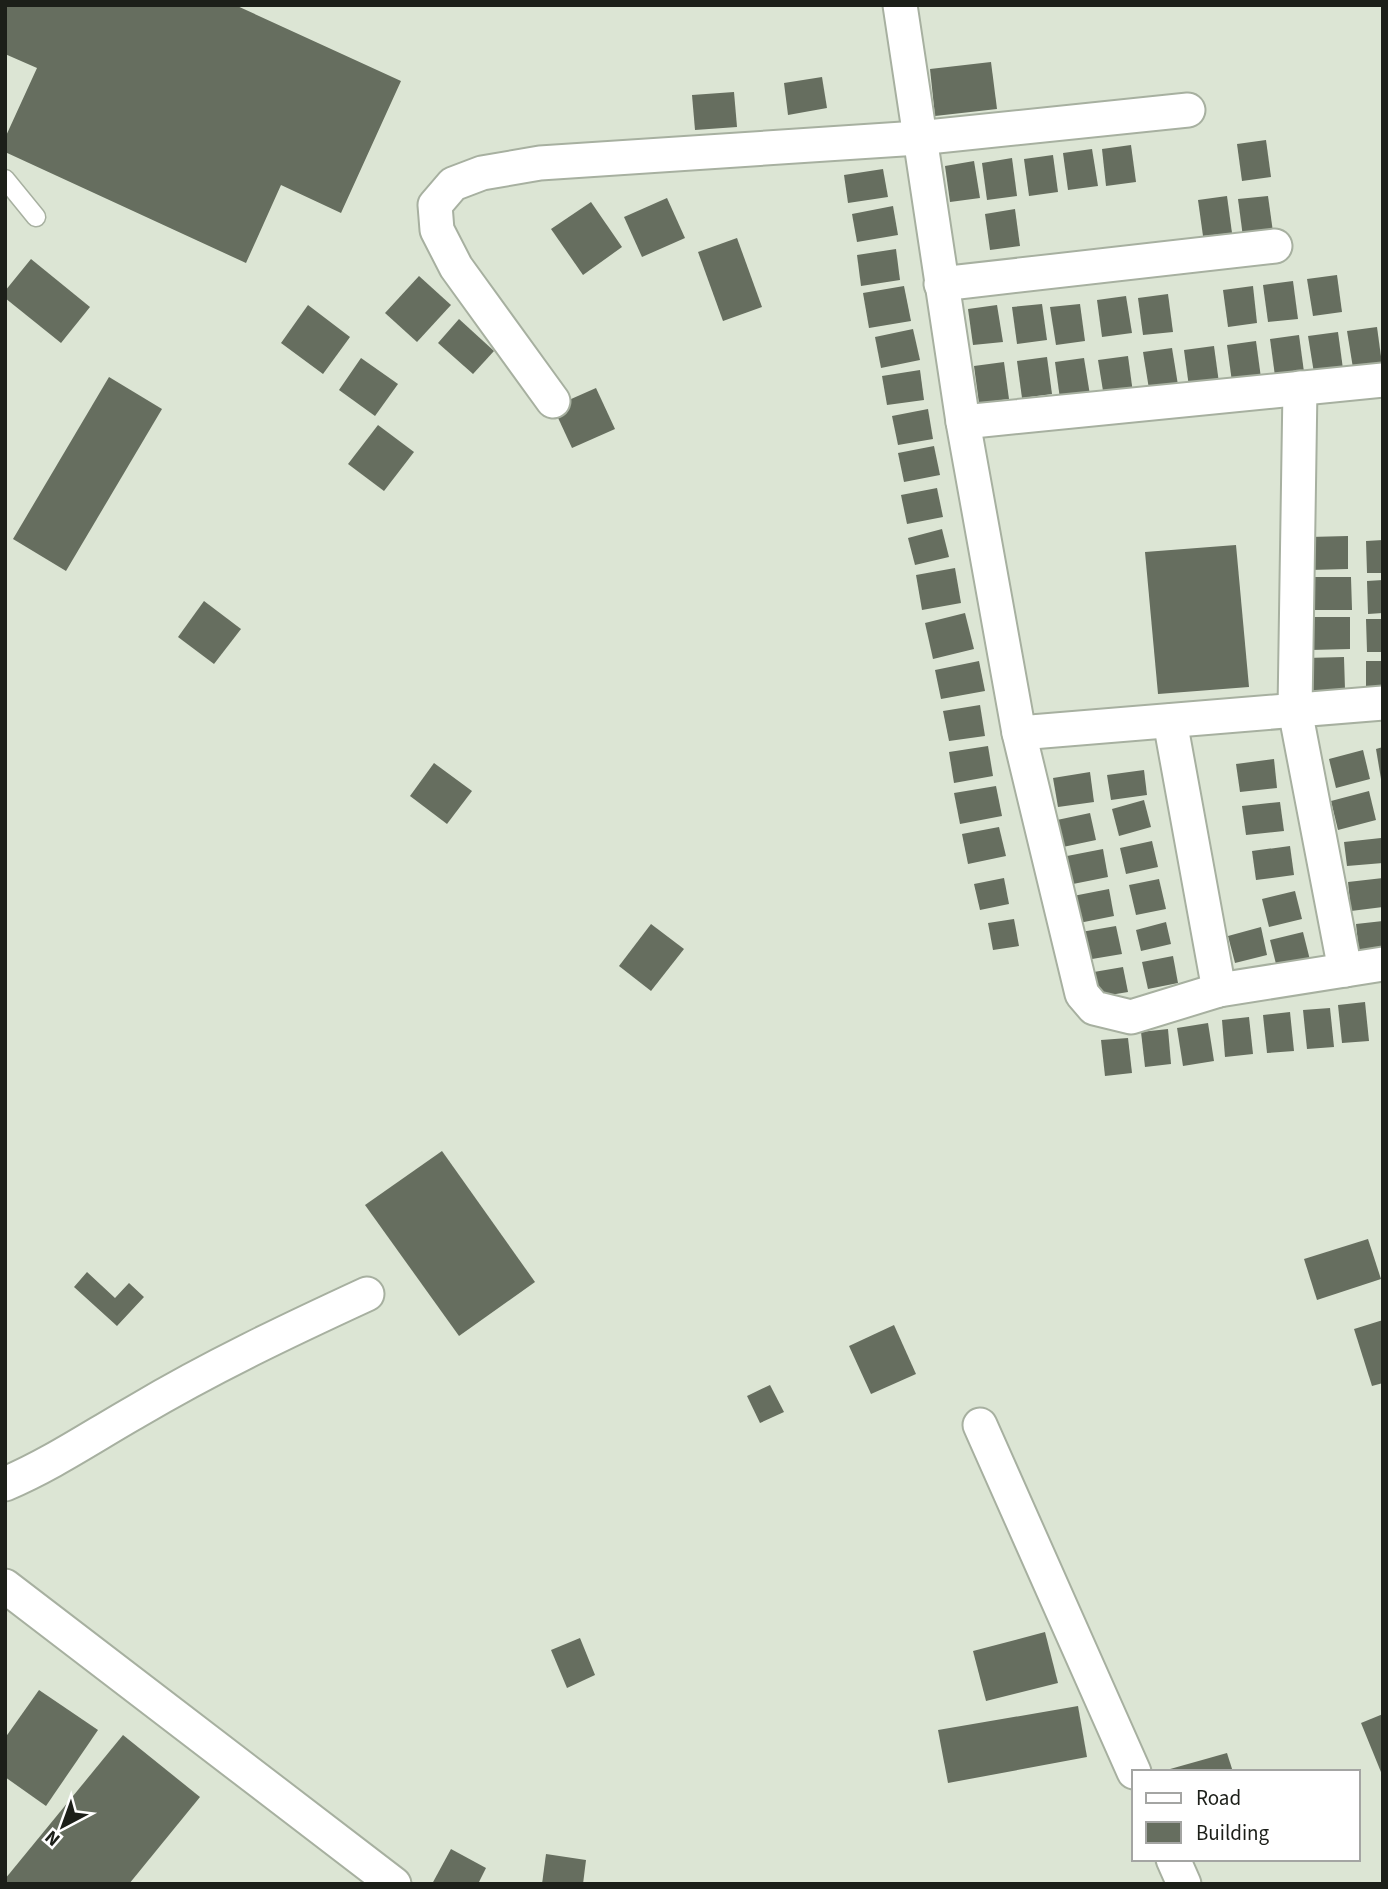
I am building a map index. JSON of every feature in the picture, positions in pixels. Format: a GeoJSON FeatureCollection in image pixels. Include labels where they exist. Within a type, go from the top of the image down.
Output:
{"type":"FeatureCollection","features":[{"type":"Feature","properties":{"kind":"street"},"geometry":{"type":"LineString","coordinates":[[900,5],[963,422],[1019,733],[1082,994],[1094,1007],[1110,1014],[1131,1017],[1219,989],[1383,964]]}},
{"type":"Feature","properties":{"kind":"street"},"geometry":{"type":"LineString","coordinates":[[553,401],[456,267],[437,230],[435,205],[453,184],[482,173],[540,163],[918,138],[1188,110]]}},
{"type":"Feature","properties":{"kind":"street"},"geometry":{"type":"LineString","coordinates":[[941,284],[1275,246]]}},
{"type":"Feature","properties":{"kind":"street"},"geometry":{"type":"LineString","coordinates":[[963,422],[1383,380]]}},
{"type":"Feature","properties":{"kind":"street"},"geometry":{"type":"LineString","coordinates":[[1300,388],[1295,710],[1345,970]]}},
{"type":"Feature","properties":{"kind":"street"},"geometry":{"type":"LineString","coordinates":[[1019,733],[1383,703]]}},
{"type":"Feature","properties":{"kind":"street"},"geometry":{"type":"LineString","coordinates":[[1170,721],[1219,989]]}},
{"type":"Feature","properties":{"kind":"street"},"geometry":{"type":"LineString","coordinates":[[5,1484],[47,1466],[136,1411],[204,1374],[292,1328],[367,1294]]}},
{"type":"Feature","properties":{"kind":"street"},"geometry":{"type":"LineString","coordinates":[[980,1425],[1133,1770]]}},
{"type":"Feature","properties":{"kind":"street"},"geometry":{"type":"LineString","coordinates":[[5,1586],[394,1884]]}},
{"type":"Feature","properties":{"kind":"street"},"geometry":{"type":"LineString","coordinates":[[1174,1861],[1184,1884]]}},
{"type":"Feature","properties":{"kind":"lane"},"geometry":{"type":"LineString","coordinates":[[5,179],[36,217]]}},
{"type":"Feature","properties":{"kind":"building"},"geometry":{"type":"Polygon","coordinates":[[[5,5],[235,5],[401,81],[341,213],[281,185],[246,263],[5,152],[5,138],[37,68],[5,54],[5,5]]]}},
{"type":"Feature","properties":{"kind":"building"},"geometry":{"type":"Polygon","coordinates":[[[991,62],[997,109],[935,116],[930,69],[991,62]]]}},
{"type":"Feature","properties":{"kind":"building"},"geometry":{"type":"Polygon","coordinates":[[[822,77],[827,108],[788,115],[784,83],[822,77]]]}},
{"type":"Feature","properties":{"kind":"building"},"geometry":{"type":"Polygon","coordinates":[[[734,92],[737,127],[695,130],[692,95],[734,92]]]}},
{"type":"Feature","properties":{"kind":"building"},"geometry":{"type":"Polygon","coordinates":[[[1266,140],[1271,177],[1242,181],[1237,144],[1266,140]]]}},
{"type":"Feature","properties":{"kind":"building"},"geometry":{"type":"Polygon","coordinates":[[[1131,145],[1136,182],[1106,186],[1102,149],[1131,145]]]}},
{"type":"Feature","properties":{"kind":"building"},"geometry":{"type":"Polygon","coordinates":[[[1092,149],[1098,186],[1068,190],[1063,153],[1092,149]]]}},
{"type":"Feature","properties":{"kind":"building"},"geometry":{"type":"Polygon","coordinates":[[[1053,155],[1058,192],[1029,196],[1024,159],[1053,155]]]}},
{"type":"Feature","properties":{"kind":"building"},"geometry":{"type":"Polygon","coordinates":[[[1012,158],[1017,196],[987,200],[982,163],[1012,158]]]}},
{"type":"Feature","properties":{"kind":"building"},"geometry":{"type":"Polygon","coordinates":[[[974,161],[980,198],[950,202],[945,166],[974,161]]]}},
{"type":"Feature","properties":{"kind":"building"},"geometry":{"type":"Polygon","coordinates":[[[883,169],[888,197],[848,203],[844,175],[883,169]]]}},
{"type":"Feature","properties":{"kind":"building"},"geometry":{"type":"Polygon","coordinates":[[[1227,196],[1232,233],[1203,236],[1198,200],[1227,196]]]}},
{"type":"Feature","properties":{"kind":"building"},"geometry":{"type":"Polygon","coordinates":[[[1268,196],[1273,232],[1243,237],[1238,199],[1268,196]]]}},
{"type":"Feature","properties":{"kind":"building"},"geometry":{"type":"Polygon","coordinates":[[[667,198],[685,238],[642,257],[624,217],[667,198]]]}},
{"type":"Feature","properties":{"kind":"building"},"geometry":{"type":"Polygon","coordinates":[[[591,202],[622,247],[583,275],[551,229],[591,202]]]}},
{"type":"Feature","properties":{"kind":"building"},"geometry":{"type":"Polygon","coordinates":[[[893,206],[898,235],[857,242],[852,214],[893,206]]]}},
{"type":"Feature","properties":{"kind":"building"},"geometry":{"type":"Polygon","coordinates":[[[1015,209],[1020,246],[990,250],[985,214],[1015,209]]]}},
{"type":"Feature","properties":{"kind":"building"},"geometry":{"type":"Polygon","coordinates":[[[737,238],[762,307],[723,321],[698,252],[737,238]]]}},
{"type":"Feature","properties":{"kind":"building"},"geometry":{"type":"Polygon","coordinates":[[[896,249],[900,280],[861,286],[857,255],[896,249]]]}},
{"type":"Feature","properties":{"kind":"building"},"geometry":{"type":"Polygon","coordinates":[[[31,259],[90,307],[61,343],[5,298],[5,291],[31,259]]]}},
{"type":"Feature","properties":{"kind":"building"},"geometry":{"type":"Polygon","coordinates":[[[1337,275],[1342,312],[1313,316],[1307,279],[1337,275]]]}},
{"type":"Feature","properties":{"kind":"building"},"geometry":{"type":"Polygon","coordinates":[[[419,276],[451,305],[417,342],[385,313],[419,276]]]}},
{"type":"Feature","properties":{"kind":"building"},"geometry":{"type":"Polygon","coordinates":[[[1293,281],[1298,319],[1268,322],[1263,285],[1293,281]]]}},
{"type":"Feature","properties":{"kind":"building"},"geometry":{"type":"Polygon","coordinates":[[[904,286],[911,321],[869,328],[863,293],[904,286]]]}},
{"type":"Feature","properties":{"kind":"building"},"geometry":{"type":"Polygon","coordinates":[[[1253,286],[1257,323],[1228,327],[1223,290],[1253,286]]]}},
{"type":"Feature","properties":{"kind":"building"},"geometry":{"type":"Polygon","coordinates":[[[1168,294],[1173,332],[1143,335],[1138,298],[1168,294]]]}},
{"type":"Feature","properties":{"kind":"building"},"geometry":{"type":"Polygon","coordinates":[[[1126,296],[1132,333],[1102,337],[1097,300],[1126,296]]]}},
{"type":"Feature","properties":{"kind":"building"},"geometry":{"type":"Polygon","coordinates":[[[1042,304],[1047,340],[1017,344],[1012,307],[1042,304]]]}},
{"type":"Feature","properties":{"kind":"building"},"geometry":{"type":"Polygon","coordinates":[[[1080,304],[1085,341],[1056,345],[1050,307],[1080,304]]]}},
{"type":"Feature","properties":{"kind":"building"},"geometry":{"type":"Polygon","coordinates":[[[308,305],[350,337],[323,374],[281,343],[308,305]]]}},
{"type":"Feature","properties":{"kind":"building"},"geometry":{"type":"Polygon","coordinates":[[[997,305],[1003,342],[973,345],[968,309],[997,305]]]}},
{"type":"Feature","properties":{"kind":"building"},"geometry":{"type":"Polygon","coordinates":[[[459,319],[494,351],[473,374],[438,343],[459,319]]]}},
{"type":"Feature","properties":{"kind":"building"},"geometry":{"type":"Polygon","coordinates":[[[1377,327],[1382,364],[1353,368],[1347,331],[1377,327]]]}},
{"type":"Feature","properties":{"kind":"building"},"geometry":{"type":"Polygon","coordinates":[[[913,329],[920,360],[881,368],[875,337],[913,329]]]}},
{"type":"Feature","properties":{"kind":"building"},"geometry":{"type":"Polygon","coordinates":[[[1338,332],[1343,369],[1314,373],[1308,336],[1338,332]]]}},
{"type":"Feature","properties":{"kind":"building"},"geometry":{"type":"Polygon","coordinates":[[[1299,335],[1304,372],[1275,376],[1270,339],[1299,335]]]}},
{"type":"Feature","properties":{"kind":"building"},"geometry":{"type":"Polygon","coordinates":[[[1256,341],[1261,378],[1232,382],[1227,345],[1256,341]]]}},
{"type":"Feature","properties":{"kind":"building"},"geometry":{"type":"Polygon","coordinates":[[[1214,346],[1219,383],[1189,387],[1184,350],[1214,346]]]}},
{"type":"Feature","properties":{"kind":"building"},"geometry":{"type":"Polygon","coordinates":[[[1172,348],[1178,385],[1149,389],[1143,352],[1172,348]]]}},
{"type":"Feature","properties":{"kind":"building"},"geometry":{"type":"Polygon","coordinates":[[[1128,356],[1133,393],[1104,397],[1098,360],[1128,356]]]}},
{"type":"Feature","properties":{"kind":"building"},"geometry":{"type":"Polygon","coordinates":[[[1047,357],[1052,394],[1022,398],[1017,361],[1047,357]]]}},
{"type":"Feature","properties":{"kind":"building"},"geometry":{"type":"Polygon","coordinates":[[[361,358],[398,384],[375,416],[339,390],[361,358]]]}},
{"type":"Feature","properties":{"kind":"building"},"geometry":{"type":"Polygon","coordinates":[[[1084,358],[1090,395],[1060,399],[1055,362],[1084,358]]]}},
{"type":"Feature","properties":{"kind":"building"},"geometry":{"type":"Polygon","coordinates":[[[1004,362],[1009,399],[979,403],[974,366],[1004,362]]]}},
{"type":"Feature","properties":{"kind":"building"},"geometry":{"type":"Polygon","coordinates":[[[920,370],[924,400],[887,405],[882,376],[920,370]]]}},
{"type":"Feature","properties":{"kind":"building"},"geometry":{"type":"Polygon","coordinates":[[[109,377],[162,409],[66,571],[13,539],[109,377]]]}},
{"type":"Feature","properties":{"kind":"building"},"geometry":{"type":"Polygon","coordinates":[[[596,388],[615,429],[572,448],[553,407],[596,388]]]}},
{"type":"Feature","properties":{"kind":"building"},"geometry":{"type":"Polygon","coordinates":[[[928,409],[933,439],[898,445],[892,416],[928,409]]]}},
{"type":"Feature","properties":{"kind":"building"},"geometry":{"type":"Polygon","coordinates":[[[378,425],[414,452],[384,491],[348,464],[378,425]]]}},
{"type":"Feature","properties":{"kind":"building"},"geometry":{"type":"Polygon","coordinates":[[[934,446],[940,475],[904,482],[898,453],[934,446]]]}},
{"type":"Feature","properties":{"kind":"building"},"geometry":{"type":"Polygon","coordinates":[[[937,488],[943,517],[907,524],[901,495],[937,488]]]}},
{"type":"Feature","properties":{"kind":"building"},"geometry":{"type":"Polygon","coordinates":[[[942,529],[949,557],[915,565],[908,538],[942,529]]]}},
{"type":"Feature","properties":{"kind":"building"},"geometry":{"type":"Polygon","coordinates":[[[1348,536],[1348,569],[1310,570],[1309,537],[1348,536]]]}},
{"type":"Feature","properties":{"kind":"building"},"geometry":{"type":"Polygon","coordinates":[[[1383,540],[1383,573],[1367,573],[1366,541],[1383,540]]]}},
{"type":"Feature","properties":{"kind":"building"},"geometry":{"type":"Polygon","coordinates":[[[1236,545],[1249,687],[1158,694],[1145,552],[1236,545]]]}},
{"type":"Feature","properties":{"kind":"building"},"geometry":{"type":"Polygon","coordinates":[[[955,568],[961,603],[922,610],[916,575],[955,568]]]}},
{"type":"Feature","properties":{"kind":"building"},"geometry":{"type":"Polygon","coordinates":[[[1313,577],[1351,577],[1352,610],[1313,610],[1313,577]]]}},
{"type":"Feature","properties":{"kind":"building"},"geometry":{"type":"Polygon","coordinates":[[[1383,580],[1383,613],[1368,614],[1367,581],[1383,580]]]}},
{"type":"Feature","properties":{"kind":"building"},"geometry":{"type":"Polygon","coordinates":[[[204,601],[241,629],[214,664],[178,637],[204,601]]]}},
{"type":"Feature","properties":{"kind":"building"},"geometry":{"type":"Polygon","coordinates":[[[965,613],[974,649],[933,659],[925,623],[965,613]]]}},
{"type":"Feature","properties":{"kind":"building"},"geometry":{"type":"Polygon","coordinates":[[[1310,617],[1350,617],[1350,649],[1311,650],[1310,617]]]}},
{"type":"Feature","properties":{"kind":"building"},"geometry":{"type":"Polygon","coordinates":[[[1366,619],[1383,619],[1383,652],[1367,652],[1366,619]]]}},
{"type":"Feature","properties":{"kind":"building"},"geometry":{"type":"Polygon","coordinates":[[[1344,657],[1345,690],[1306,691],[1305,658],[1344,657]]]}},
{"type":"Feature","properties":{"kind":"building"},"geometry":{"type":"Polygon","coordinates":[[[979,661],[985,691],[941,699],[935,670],[979,661]]]}},
{"type":"Feature","properties":{"kind":"building"},"geometry":{"type":"Polygon","coordinates":[[[1366,661],[1383,661],[1383,694],[1366,694],[1366,661]]]}},
{"type":"Feature","properties":{"kind":"building"},"geometry":{"type":"Polygon","coordinates":[[[980,705],[985,736],[949,741],[943,711],[980,705]]]}},
{"type":"Feature","properties":{"kind":"building"},"geometry":{"type":"Polygon","coordinates":[[[988,746],[993,776],[954,783],[949,752],[988,746]]]}},
{"type":"Feature","properties":{"kind":"building"},"geometry":{"type":"Polygon","coordinates":[[[1383,747],[1383,779],[1381,779],[1376,749],[1383,747]]]}},
{"type":"Feature","properties":{"kind":"building"},"geometry":{"type":"Polygon","coordinates":[[[1363,750],[1370,779],[1336,788],[1329,759],[1363,750]]]}},
{"type":"Feature","properties":{"kind":"building"},"geometry":{"type":"Polygon","coordinates":[[[1274,759],[1277,788],[1240,792],[1236,764],[1274,759]]]}},
{"type":"Feature","properties":{"kind":"building"},"geometry":{"type":"Polygon","coordinates":[[[434,763],[472,791],[447,824],[410,796],[434,763]]]}},
{"type":"Feature","properties":{"kind":"building"},"geometry":{"type":"Polygon","coordinates":[[[1144,770],[1147,795],[1111,800],[1107,775],[1144,770]]]}},
{"type":"Feature","properties":{"kind":"building"},"geometry":{"type":"Polygon","coordinates":[[[1090,772],[1094,802],[1058,807],[1053,778],[1090,772]]]}},
{"type":"Feature","properties":{"kind":"building"},"geometry":{"type":"Polygon","coordinates":[[[996,786],[1002,816],[960,824],[954,793],[996,786]]]}},
{"type":"Feature","properties":{"kind":"building"},"geometry":{"type":"Polygon","coordinates":[[[1369,791],[1376,820],[1338,830],[1331,801],[1369,791]]]}},
{"type":"Feature","properties":{"kind":"building"},"geometry":{"type":"Polygon","coordinates":[[[1144,800],[1151,827],[1119,836],[1112,809],[1144,800]]]}},
{"type":"Feature","properties":{"kind":"building"},"geometry":{"type":"Polygon","coordinates":[[[1280,802],[1284,831],[1246,835],[1242,806],[1280,802]]]}},
{"type":"Feature","properties":{"kind":"building"},"geometry":{"type":"Polygon","coordinates":[[[1090,813],[1096,840],[1063,847],[1057,820],[1090,813]]]}},
{"type":"Feature","properties":{"kind":"building"},"geometry":{"type":"Polygon","coordinates":[[[999,827],[1006,856],[968,864],[962,834],[999,827]]]}},
{"type":"Feature","properties":{"kind":"building"},"geometry":{"type":"Polygon","coordinates":[[[1381,838],[1383,863],[1347,866],[1344,842],[1381,838]]]}},
{"type":"Feature","properties":{"kind":"building"},"geometry":{"type":"Polygon","coordinates":[[[1152,841],[1158,867],[1126,874],[1120,848],[1152,841]]]}},
{"type":"Feature","properties":{"kind":"building"},"geometry":{"type":"Polygon","coordinates":[[[1290,846],[1294,875],[1256,880],[1252,851],[1290,846]]]}},
{"type":"Feature","properties":{"kind":"building"},"geometry":{"type":"Polygon","coordinates":[[[1103,849],[1108,877],[1073,884],[1067,856],[1103,849]]]}},
{"type":"Feature","properties":{"kind":"building"},"geometry":{"type":"Polygon","coordinates":[[[1004,878],[1009,904],[980,910],[974,884],[1004,878]]]}},
{"type":"Feature","properties":{"kind":"building"},"geometry":{"type":"Polygon","coordinates":[[[1383,878],[1383,907],[1351,911],[1348,882],[1383,878]]]}},
{"type":"Feature","properties":{"kind":"building"},"geometry":{"type":"Polygon","coordinates":[[[1159,879],[1166,909],[1136,915],[1129,885],[1159,879]]]}},
{"type":"Feature","properties":{"kind":"building"},"geometry":{"type":"Polygon","coordinates":[[[1109,889],[1114,916],[1079,923],[1073,896],[1109,889]]]}},
{"type":"Feature","properties":{"kind":"building"},"geometry":{"type":"Polygon","coordinates":[[[1295,891],[1302,919],[1269,927],[1262,899],[1295,891]]]}},
{"type":"Feature","properties":{"kind":"building"},"geometry":{"type":"Polygon","coordinates":[[[1014,919],[1019,946],[993,950],[988,923],[1014,919]]]}},
{"type":"Feature","properties":{"kind":"building"},"geometry":{"type":"Polygon","coordinates":[[[1383,921],[1383,950],[1359,952],[1356,924],[1383,921]]]}},
{"type":"Feature","properties":{"kind":"building"},"geometry":{"type":"Polygon","coordinates":[[[1166,922],[1171,944],[1141,951],[1136,930],[1166,922]]]}},
{"type":"Feature","properties":{"kind":"building"},"geometry":{"type":"Polygon","coordinates":[[[651,924],[684,949],[651,991],[619,966],[651,924]]]}},
{"type":"Feature","properties":{"kind":"building"},"geometry":{"type":"Polygon","coordinates":[[[1116,926],[1122,954],[1086,960],[1081,932],[1116,926]]]}},
{"type":"Feature","properties":{"kind":"building"},"geometry":{"type":"Polygon","coordinates":[[[1261,927],[1267,955],[1235,963],[1228,936],[1261,927]]]}},
{"type":"Feature","properties":{"kind":"building"},"geometry":{"type":"Polygon","coordinates":[[[1303,932],[1310,960],[1277,968],[1270,940],[1303,932]]]}},
{"type":"Feature","properties":{"kind":"building"},"geometry":{"type":"Polygon","coordinates":[[[1173,956],[1178,983],[1148,989],[1142,962],[1173,956]]]}},
{"type":"Feature","properties":{"kind":"building"},"geometry":{"type":"Polygon","coordinates":[[[1123,967],[1128,992],[1092,998],[1088,973],[1123,967]]]}},
{"type":"Feature","properties":{"kind":"building"},"geometry":{"type":"Polygon","coordinates":[[[1365,1002],[1369,1041],[1342,1043],[1338,1005],[1365,1002]]]}},
{"type":"Feature","properties":{"kind":"building"},"geometry":{"type":"Polygon","coordinates":[[[1330,1008],[1334,1047],[1307,1049],[1303,1010],[1330,1008]]]}},
{"type":"Feature","properties":{"kind":"building"},"geometry":{"type":"Polygon","coordinates":[[[1290,1012],[1294,1051],[1267,1053],[1263,1015],[1290,1012]]]}},
{"type":"Feature","properties":{"kind":"building"},"geometry":{"type":"Polygon","coordinates":[[[1249,1017],[1253,1054],[1225,1057],[1222,1020],[1249,1017]]]}},
{"type":"Feature","properties":{"kind":"building"},"geometry":{"type":"Polygon","coordinates":[[[1208,1023],[1214,1061],[1183,1066],[1177,1028],[1208,1023]]]}},
{"type":"Feature","properties":{"kind":"building"},"geometry":{"type":"Polygon","coordinates":[[[1168,1029],[1171,1064],[1145,1067],[1141,1032],[1168,1029]]]}},
{"type":"Feature","properties":{"kind":"building"},"geometry":{"type":"Polygon","coordinates":[[[1128,1038],[1132,1073],[1105,1076],[1101,1040],[1128,1038]]]}},
{"type":"Feature","properties":{"kind":"building"},"geometry":{"type":"Polygon","coordinates":[[[442,1151],[535,1282],[459,1336],[365,1205],[442,1151]]]}},
{"type":"Feature","properties":{"kind":"building"},"geometry":{"type":"Polygon","coordinates":[[[1368,1239],[1381,1279],[1317,1300],[1304,1259],[1368,1239]]]}},
{"type":"Feature","properties":{"kind":"building"},"geometry":{"type":"Polygon","coordinates":[[[87,1272],[115,1298],[129,1283],[144,1297],[117,1326],[74,1287],[87,1272]]]}},
{"type":"Feature","properties":{"kind":"building"},"geometry":{"type":"Polygon","coordinates":[[[1383,1320],[1383,1383],[1372,1386],[1354,1329],[1383,1320]]]}},
{"type":"Feature","properties":{"kind":"building"},"geometry":{"type":"Polygon","coordinates":[[[894,1325],[916,1374],[871,1394],[849,1346],[894,1325]]]}},
{"type":"Feature","properties":{"kind":"building"},"geometry":{"type":"Polygon","coordinates":[[[770,1385],[784,1412],[760,1423],[747,1396],[770,1385]]]}},
{"type":"Feature","properties":{"kind":"building"},"geometry":{"type":"Polygon","coordinates":[[[1045,1632],[1058,1683],[986,1701],[973,1651],[1045,1632]]]}},
{"type":"Feature","properties":{"kind":"building"},"geometry":{"type":"Polygon","coordinates":[[[580,1638],[595,1675],[567,1688],[551,1650],[580,1638]]]}},
{"type":"Feature","properties":{"kind":"building"},"geometry":{"type":"Polygon","coordinates":[[[39,1690],[98,1730],[46,1806],[5,1777],[5,1738],[39,1690]]]}},
{"type":"Feature","properties":{"kind":"building"},"geometry":{"type":"Polygon","coordinates":[[[1078,1706],[1087,1757],[948,1783],[938,1730],[1078,1706]]]}},
{"type":"Feature","properties":{"kind":"building"},"geometry":{"type":"Polygon","coordinates":[[[1383,1714],[1383,1777],[1361,1723],[1383,1714]]]}},
{"type":"Feature","properties":{"kind":"building"},"geometry":{"type":"Polygon","coordinates":[[[123,1735],[200,1797],[129,1884],[5,1884],[5,1879],[123,1735]]]}},
{"type":"Feature","properties":{"kind":"building"},"geometry":{"type":"Polygon","coordinates":[[[1227,1753],[1232,1770],[1167,1770],[1227,1753]]]}},
{"type":"Feature","properties":{"kind":"building"},"geometry":{"type":"Polygon","coordinates":[[[451,1849],[486,1868],[478,1884],[432,1884],[451,1849]]]}},
{"type":"Feature","properties":{"kind":"building"},"geometry":{"type":"Polygon","coordinates":[[[546,1854],[586,1860],[583,1884],[542,1884],[546,1854]]]}}]}
